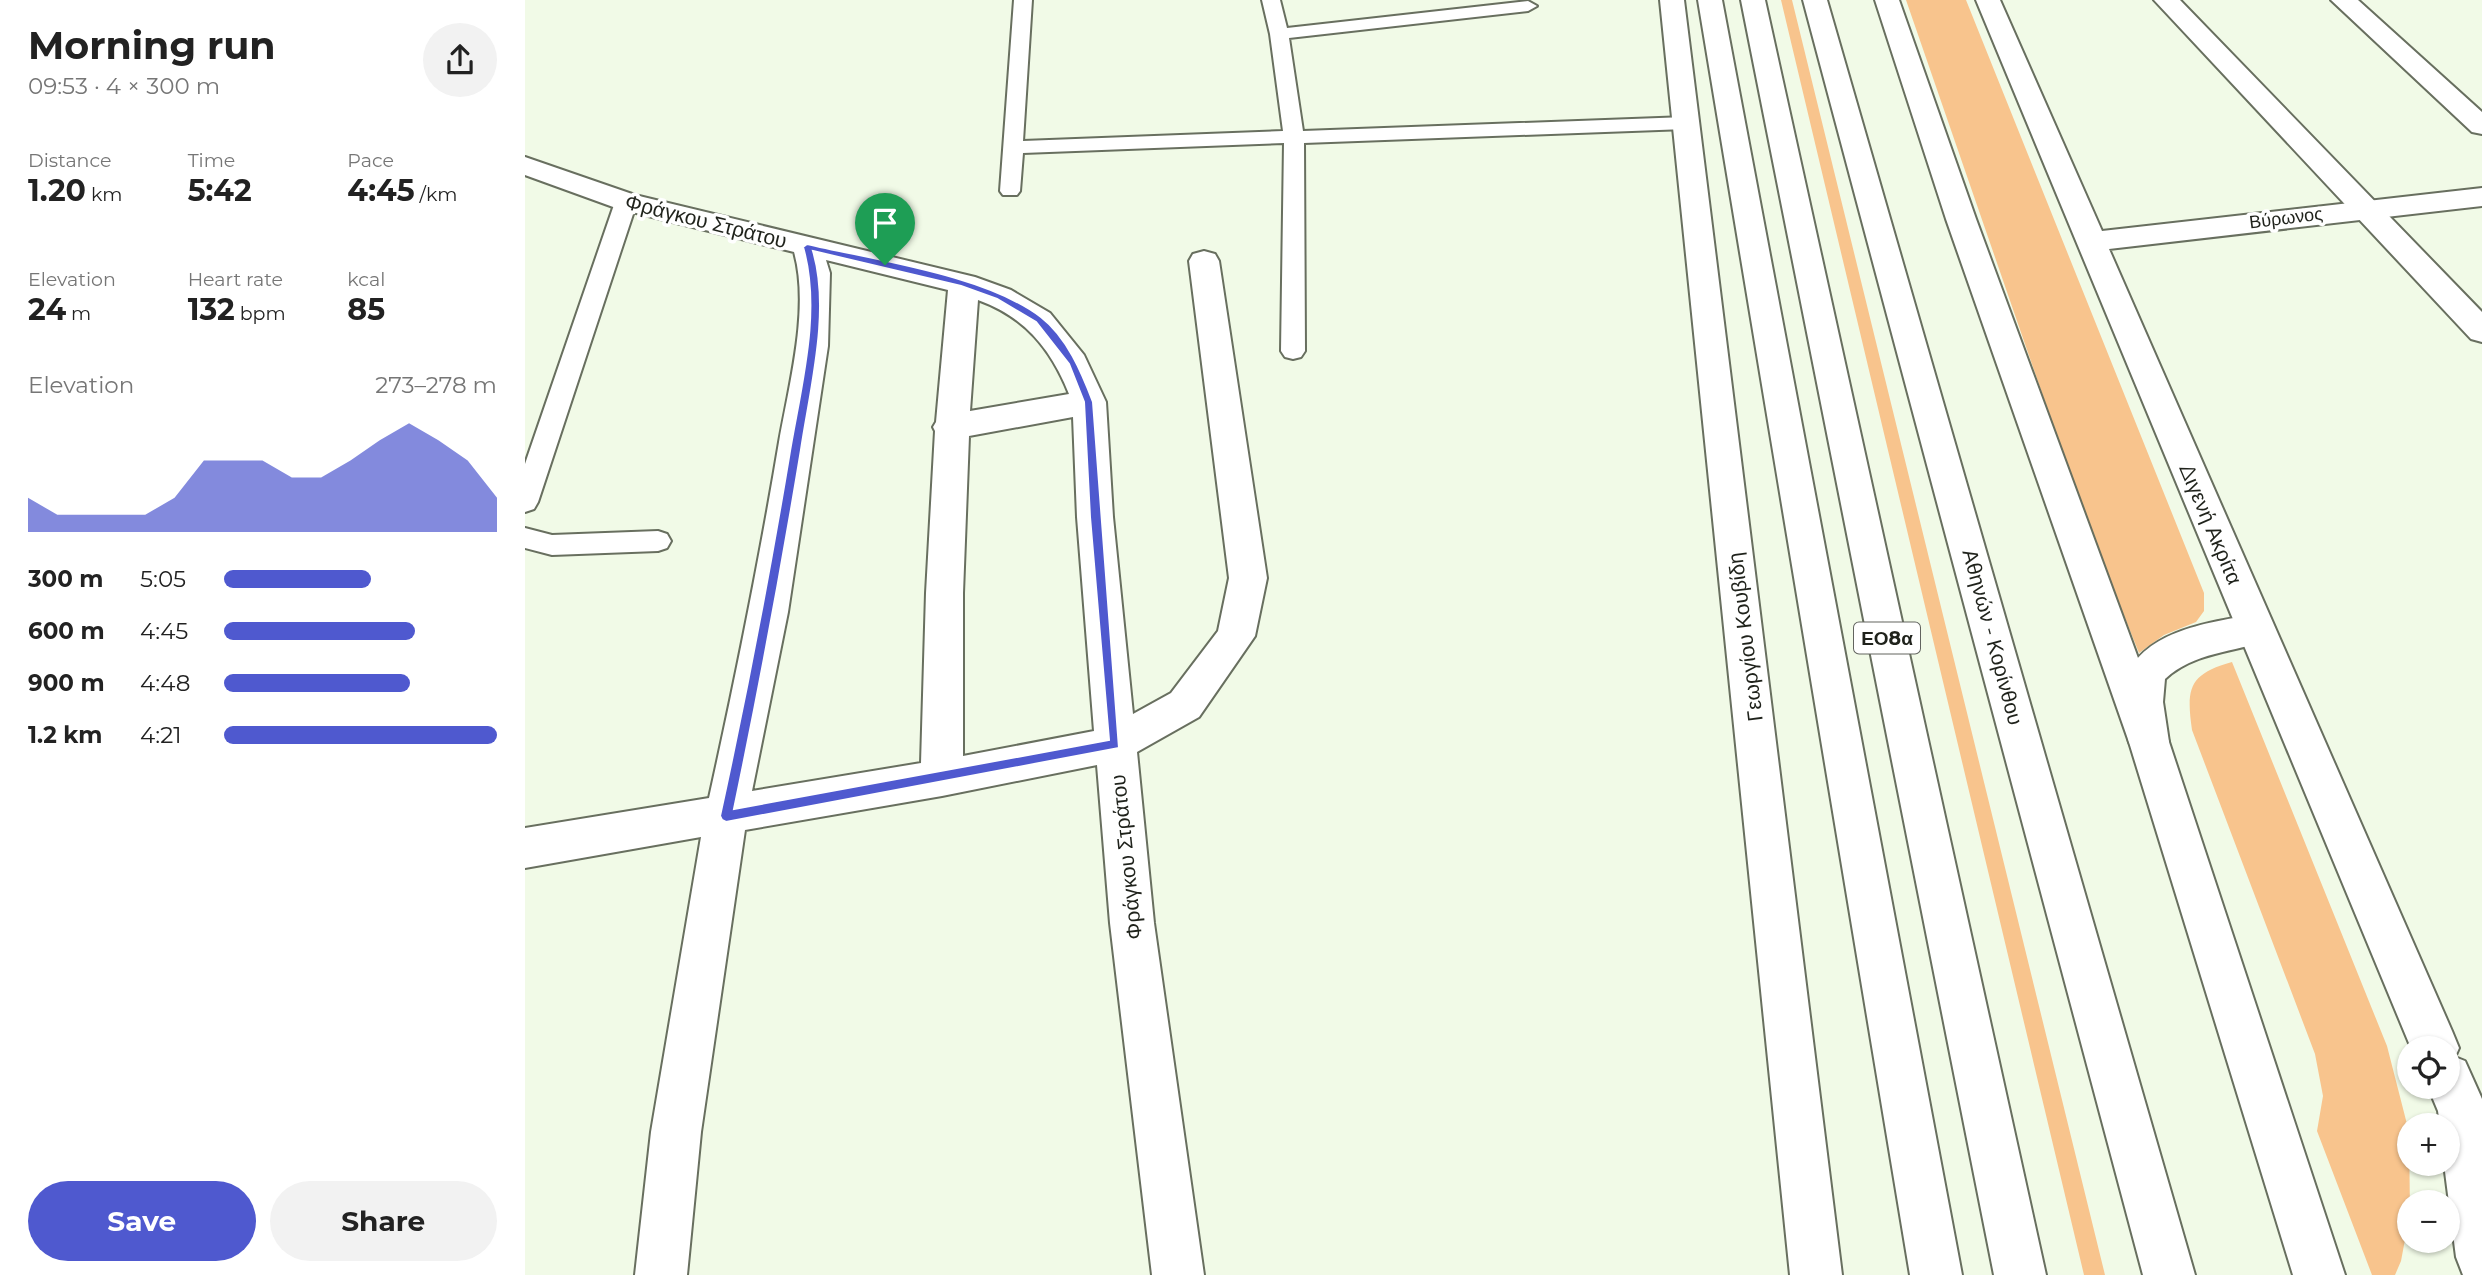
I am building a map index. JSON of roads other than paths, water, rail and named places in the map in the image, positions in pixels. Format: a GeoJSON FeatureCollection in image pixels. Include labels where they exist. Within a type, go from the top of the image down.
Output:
{"type":"FeatureCollection","features":[{"type":"Feature","properties":{"kind":"main road","name":"Γεωργίου Κουβίδη"},"geometry":{"type":"LineString","coordinates":[[1672,0],[1817,1275]]}},
{"type":"Feature","properties":{"kind":"main road"},"geometry":{"type":"LineString","coordinates":[[1710,0],[1936,1275]]}},
{"type":"Feature","properties":{"kind":"main road","name":"ΕΟ8α"},"geometry":{"type":"LineString","coordinates":[[1753,0],[2020,1275]]}},
{"type":"Feature","properties":{"kind":"main road","name":"Αθηνών - Κορίνθου"},"geometry":{"type":"LineString","coordinates":[[1815,0],[2169,1275]]}},
{"type":"Feature","properties":{"kind":"main road"},"geometry":{"type":"LineString","coordinates":[[1887,0],[1961,219],[2149,742],[2319,1275]]}},
{"type":"Feature","properties":{"kind":"main road","name":"Διγενή Ακρίτα"},"geometry":{"type":"LineString","coordinates":[[1988,0],[2430,1036]]}},
{"type":"Feature","properties":{"kind":"main road"},"geometry":{"type":"LineString","coordinates":[[2166,0],[2482,331]]}},
{"type":"Feature","properties":{"kind":"main road"},"geometry":{"type":"LineString","coordinates":[[2343,0],[2482,126]]}},
{"type":"Feature","properties":{"kind":"main road","name":"Φράγκου Στράτου"},"geometry":{"type":"LineString","coordinates":[[525,165],[627,202],[964,284],[1000,297],[1039,320],[1073,363],[1089,402],[1095,517],[1132,923],[1178,1275]]}},
{"type":"Feature","properties":{"kind":"main road","name":"Βύρωνος"},"geometry":{"type":"LineString","coordinates":[[2090,242],[2482,197]]}},
{"type":"Feature","properties":{"kind":"main road"},"geometry":{"type":"LineString","coordinates":[[661,1275],[676,1132],[726,816],[769,612],[812,346],[815,273],[807,247]]}},
{"type":"Feature","properties":{"kind":"main road"},"geometry":{"type":"LineString","coordinates":[[525,848],[942,778],[1115,744],[1185,705],[1236,636],[1248,578],[1204,261]]}},
{"type":"Feature","properties":{"kind":"main road"},"geometry":{"type":"LineString","coordinates":[[942,778],[941,678],[950,427],[964,284]]}},
{"type":"Feature","properties":{"kind":"main road"},"geometry":{"type":"LineString","coordinates":[[950,427],[1089,402]]}},
{"type":"Feature","properties":{"kind":"main road"},"geometry":{"type":"LineString","coordinates":[[2149,742],[2142,706],[2146,675],[2164,658],[2185,645],[2256,629]]}},
{"type":"Feature","properties":{"kind":"main road"},"geometry":{"type":"LineString","coordinates":[[2464,1097],[2482,1257]]}},
{"type":"Feature","properties":{"kind":"lane"},"geometry":{"type":"LineString","coordinates":[[1010,191],[1023,0]]}},
{"type":"Feature","properties":{"kind":"lane"},"geometry":{"type":"LineString","coordinates":[[1271,0],[1279,34],[1294,136],[1293,351]]}},
{"type":"Feature","properties":{"kind":"lane"},"geometry":{"type":"LineString","coordinates":[[1279,34],[1528,6]]}},
{"type":"Feature","properties":{"kind":"lane"},"geometry":{"type":"LineString","coordinates":[[1013,147],[1686,123]]}},
{"type":"Feature","properties":{"kind":"lane"},"geometry":{"type":"LineString","coordinates":[[525,502],[627,202]]}},
{"type":"Feature","properties":{"kind":"lane"},"geometry":{"type":"LineString","coordinates":[[525,538],[552,545],[657,541]]}}]}
